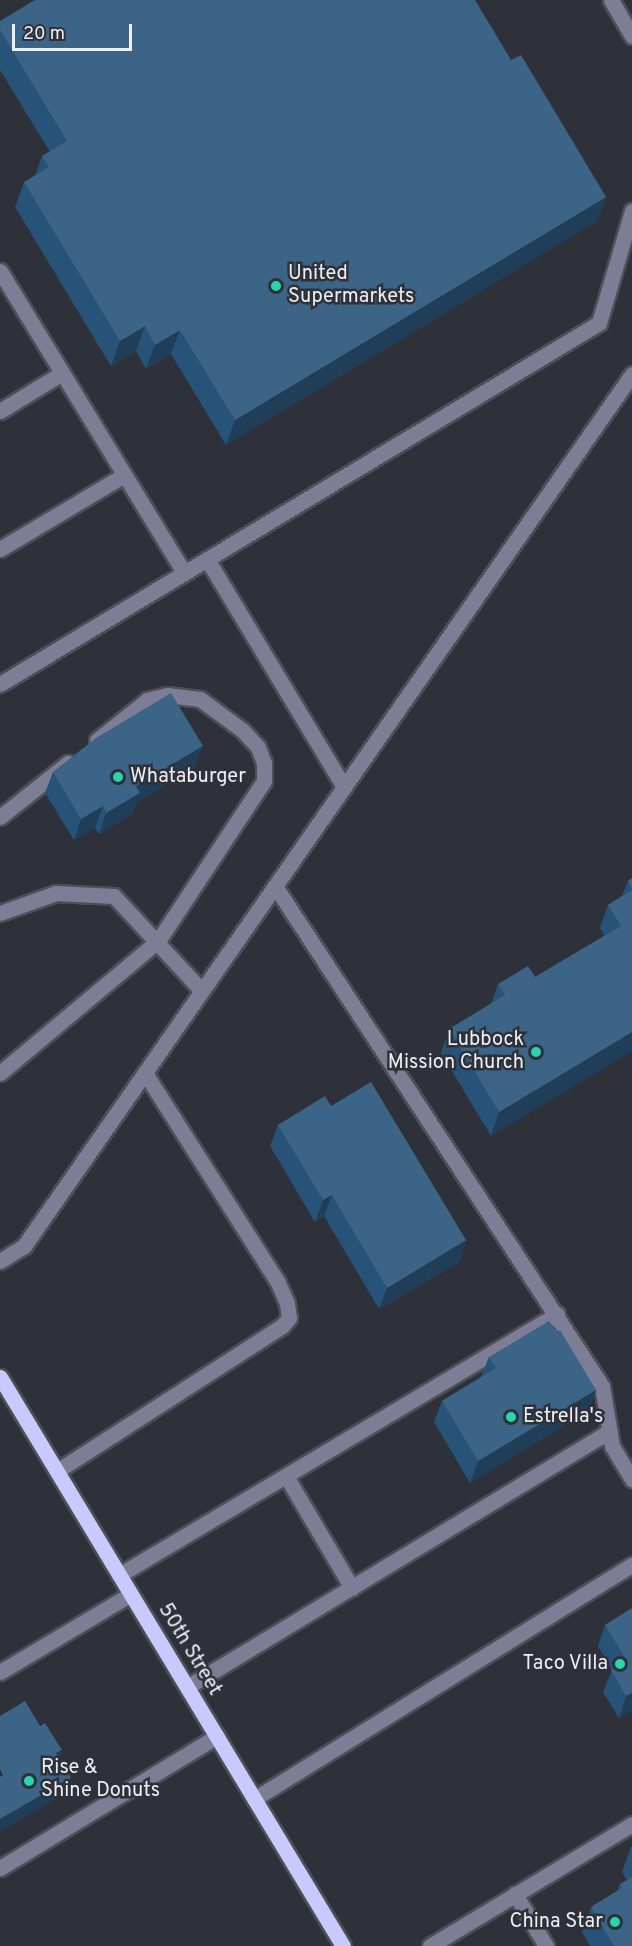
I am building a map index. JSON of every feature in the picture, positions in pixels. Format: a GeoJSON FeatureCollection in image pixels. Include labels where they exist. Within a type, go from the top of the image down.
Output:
{"type":"FeatureCollection","features":[{"type":"Feature","properties":{"kind":"main road","name":"50th Street"},"geometry":{"type":"LineString","coordinates":[[0,1377],[343,1946]]}},
{"type":"Feature","properties":{"kind":"lane"},"geometry":{"type":"LineString","coordinates":[[611,0],[632,36]]}},
{"type":"Feature","properties":{"kind":"lane"},"geometry":{"type":"LineString","coordinates":[[0,684],[599,323],[632,211]]}},
{"type":"Feature","properties":{"kind":"lane"},"geometry":{"type":"LineString","coordinates":[[2,280],[62,373],[184,573]]}},
{"type":"Feature","properties":{"kind":"lane"},"geometry":{"type":"LineString","coordinates":[[0,411],[62,373]]}},
{"type":"Feature","properties":{"kind":"lane"},"geometry":{"type":"LineString","coordinates":[[0,1261],[24,1246],[632,374]]}},
{"type":"Feature","properties":{"kind":"lane"},"geometry":{"type":"LineString","coordinates":[[0,549],[124,475]]}},
{"type":"Feature","properties":{"kind":"lane"},"geometry":{"type":"LineString","coordinates":[[207,559],[344,787]]}},
{"type":"Feature","properties":{"kind":"lane"},"geometry":{"type":"LineString","coordinates":[[0,817],[147,700],[168,695],[200,699],[242,730],[258,747],[264,763],[264,781],[158,941],[0,1073]]}},
{"type":"Feature","properties":{"kind":"lane"},"geometry":{"type":"LineString","coordinates":[[275,886],[602,1386],[612,1446],[632,1479]]}},
{"type":"Feature","properties":{"kind":"lane"},"geometry":{"type":"LineString","coordinates":[[0,913],[56,893],[114,896],[202,991]]}},
{"type":"Feature","properties":{"kind":"lane"},"geometry":{"type":"LineString","coordinates":[[57,1471],[282,1326],[289,1318],[287,1303],[277,1281],[145,1073]]}},
{"type":"Feature","properties":{"kind":"lane"},"geometry":{"type":"LineString","coordinates":[[119,1575],[557,1314]]}},
{"type":"Feature","properties":{"kind":"lane"},"geometry":{"type":"LineString","coordinates":[[188,1687],[610,1431]]}},
{"type":"Feature","properties":{"kind":"lane"},"geometry":{"type":"LineString","coordinates":[[286,1476],[352,1588]]}},
{"type":"Feature","properties":{"kind":"lane"},"geometry":{"type":"LineString","coordinates":[[254,1799],[632,1565]]}},
{"type":"Feature","properties":{"kind":"lane"},"geometry":{"type":"LineString","coordinates":[[0,1672],[131,1594]]}},
{"type":"Feature","properties":{"kind":"lane"},"geometry":{"type":"LineString","coordinates":[[0,1868],[217,1736]]}},
{"type":"Feature","properties":{"kind":"lane"},"geometry":{"type":"LineString","coordinates":[[430,1946],[632,1824]]}},
{"type":"Feature","properties":{"kind":"lane"},"geometry":{"type":"LineString","coordinates":[[515,1894],[546,1946]]}},
{"type":"Feature","properties":{"kind":"building","name":"United Supermarkets"},"geometry":{"type":"Polygon","coordinates":[[[35,0],[475,0],[511,60],[521,55],[606,197],[235,420],[180,330],[155,345],[145,326],[120,341],[24,182],[49,167],[42,156],[67,141],[0,30],[0,21],[35,0]]]}},
{"type":"Feature","properties":{"kind":"building","name":"Whataburger"},"geometry":{"type":"Polygon","coordinates":[[[171,693],[203,746],[136,786],[140,793],[106,813],[103,806],[81,819],[53,772],[96,738],[171,693]]]}},
{"type":"Feature","properties":{"kind":"building","name":"Lubbock Mission Church"},"geometry":{"type":"Polygon","coordinates":[[[632,890],[632,1032],[499,1112],[449,1029],[505,995],[498,984],[528,966],[535,977],[621,926],[608,905],[632,890]]]}},
{"type":"Feature","properties":{"kind":"building"},"geometry":{"type":"Polygon","coordinates":[[[371,1082],[466,1240],[387,1288],[332,1195],[323,1200],[278,1125],[325,1096],[331,1106],[371,1082]]]}},
{"type":"Feature","properties":{"kind":"building","name":"Estrella's"},"geometry":{"type":"Polygon","coordinates":[[[549,1321],[557,1332],[560,1330],[596,1390],[478,1461],[442,1401],[496,1368],[489,1357],[549,1321]]]}},
{"type":"Feature","properties":{"kind":"building"},"geometry":{"type":"Polygon","coordinates":[[[632,1608],[632,1693],[626,1696],[611,1670],[627,1661],[605,1625],[632,1608]]]}},
{"type":"Feature","properties":{"kind":"building","name":"Rise & Shine Donuts"},"geometry":{"type":"Polygon","coordinates":[[[25,1701],[40,1726],[45,1723],[62,1750],[56,1753],[71,1778],[0,1819],[0,1777],[3,1775],[0,1769],[0,1716],[25,1701]]]}},
{"type":"Feature","properties":{"kind":"building","name":"China Star"},"geometry":{"type":"Polygon","coordinates":[[[632,1877],[632,1946],[614,1946],[591,1907],[622,1888],[620,1884],[632,1877]]]}},
{"type":"Feature","properties":{"kind":"place","name":"United Supermarkets"},"geometry":{"type":"Point","coordinates":[276,286]}},
{"type":"Feature","properties":{"kind":"place","name":"Whataburger"},"geometry":{"type":"Point","coordinates":[118,777]}},
{"type":"Feature","properties":{"kind":"place","name":"Lubbock Mission Church"},"geometry":{"type":"Point","coordinates":[536,1052]}},
{"type":"Feature","properties":{"kind":"place","name":"Estrella's"},"geometry":{"type":"Point","coordinates":[511,1417]}},
{"type":"Feature","properties":{"kind":"place","name":"Taco Villa"},"geometry":{"type":"Point","coordinates":[620,1664]}},
{"type":"Feature","properties":{"kind":"place","name":"Rise & Shine Donuts"},"geometry":{"type":"Point","coordinates":[29,1781]}},
{"type":"Feature","properties":{"kind":"place","name":"China Star"},"geometry":{"type":"Point","coordinates":[615,1922]}}]}
